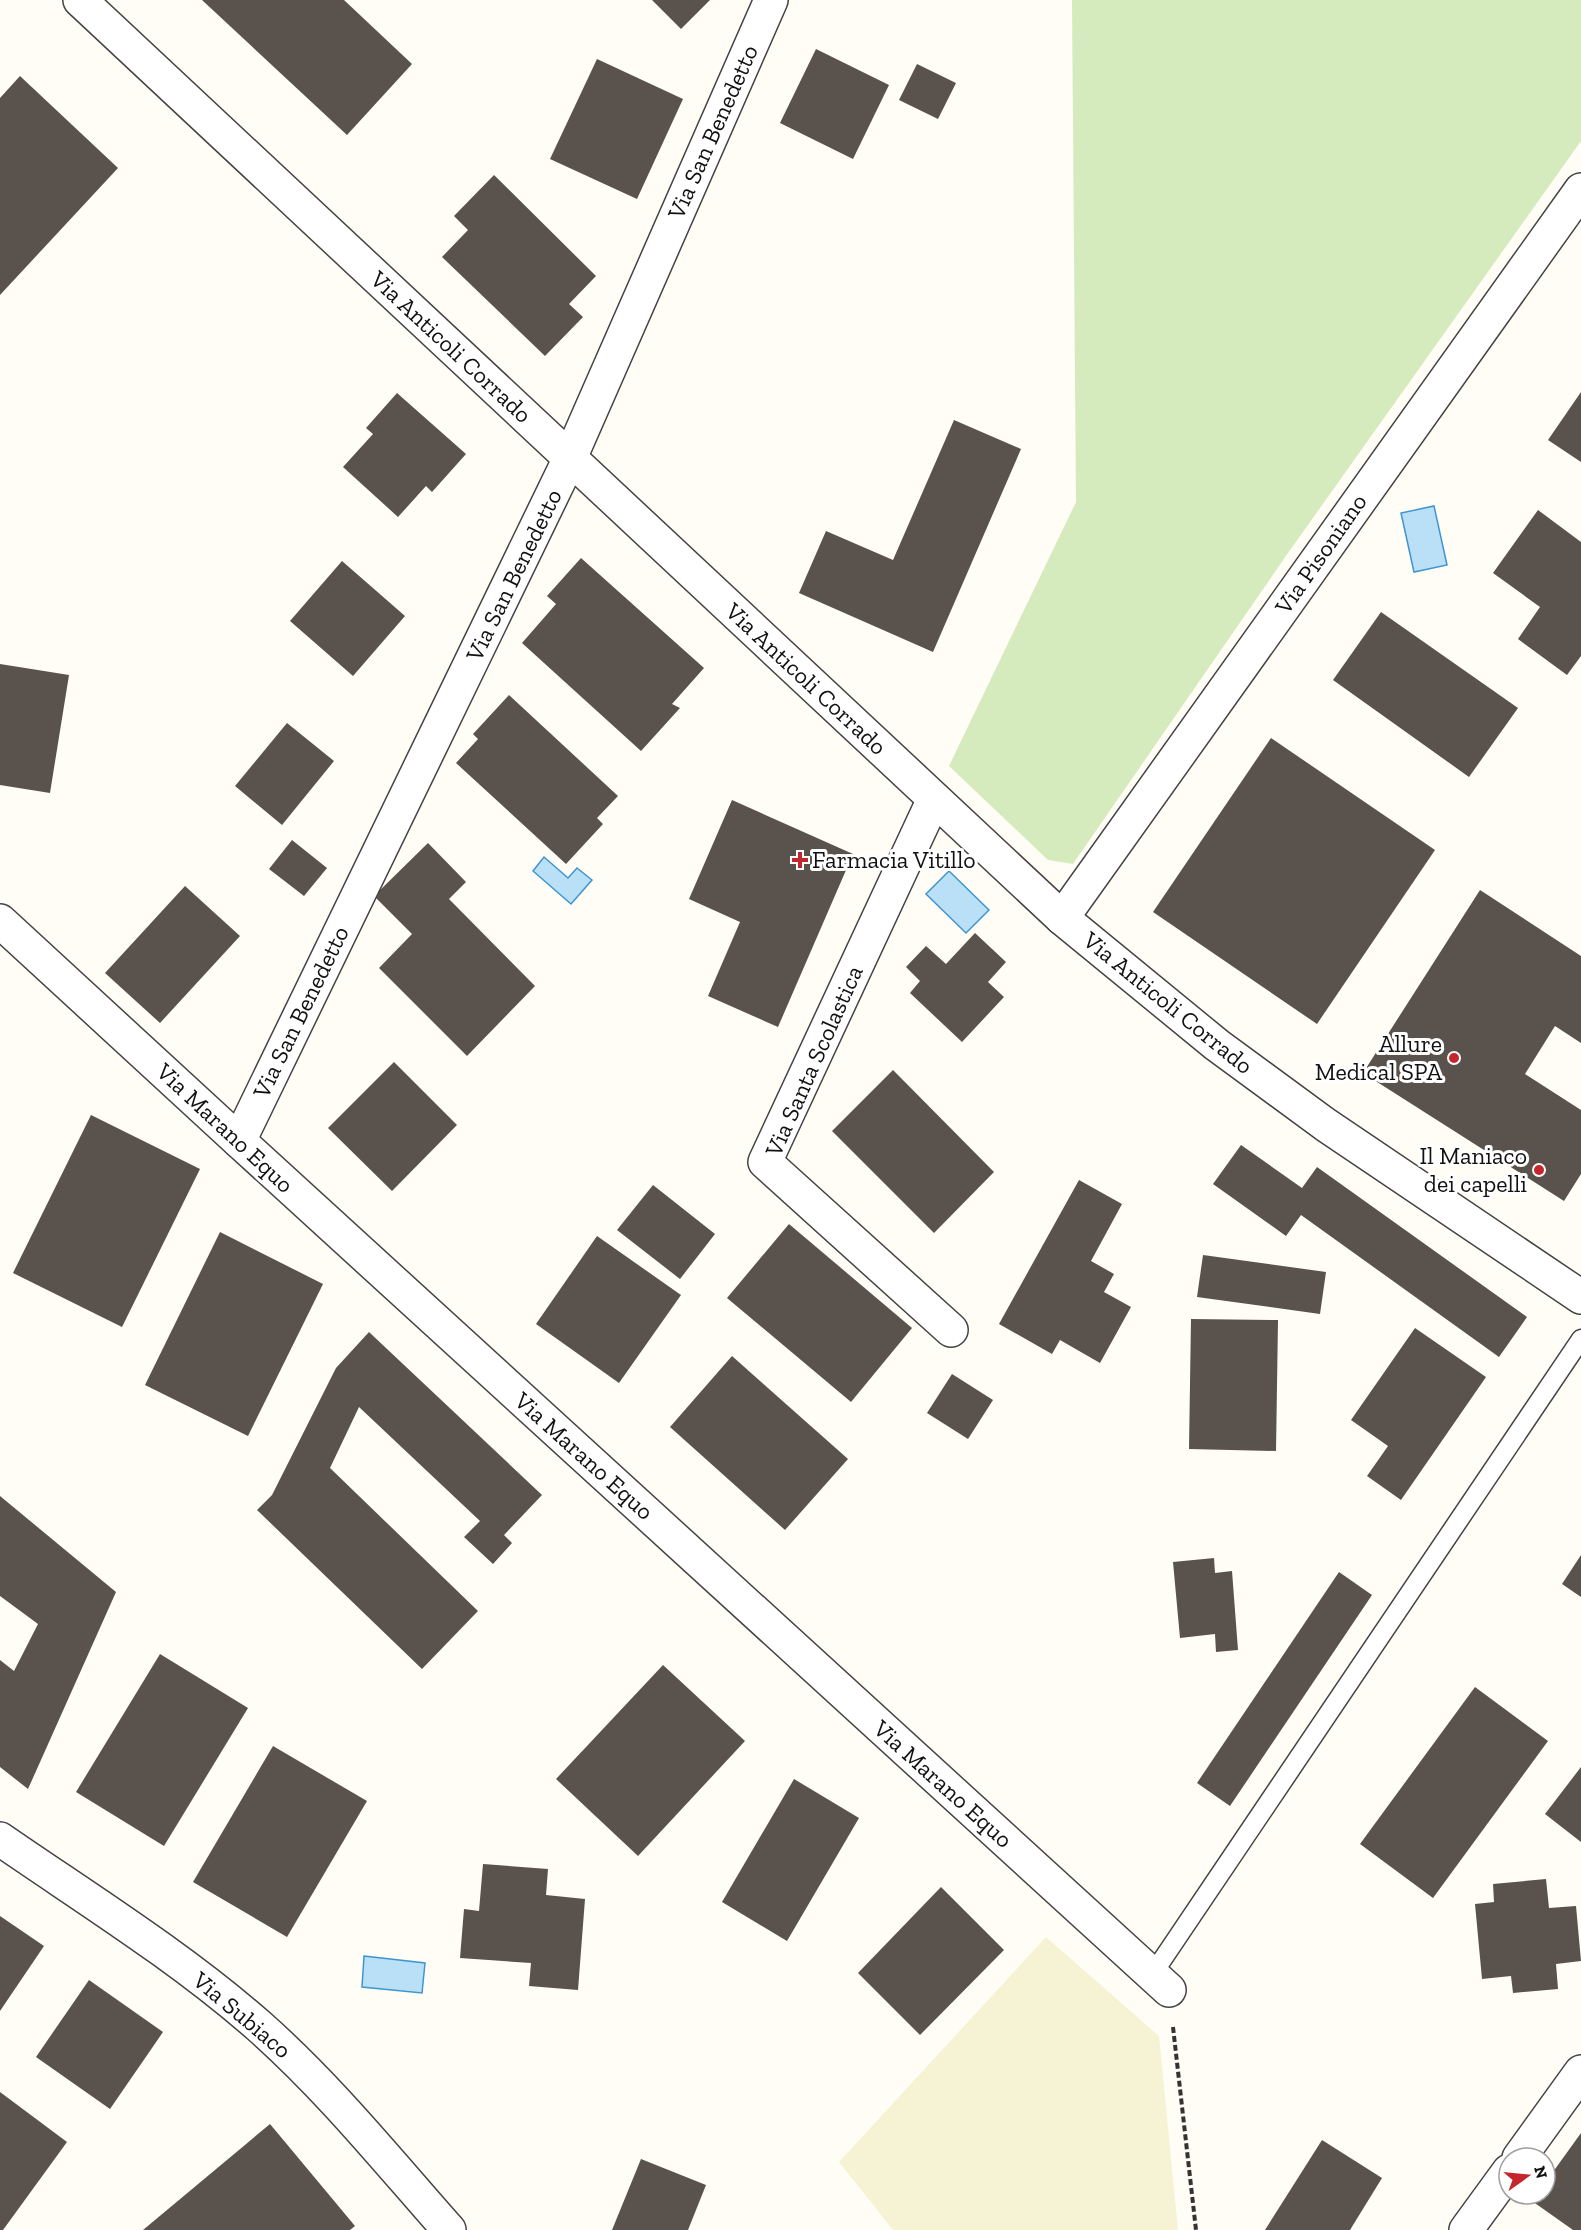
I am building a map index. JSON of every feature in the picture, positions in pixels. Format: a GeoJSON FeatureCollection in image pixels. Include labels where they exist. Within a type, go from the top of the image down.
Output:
{"type":"FeatureCollection","features":[{"type":"Feature","properties":{"kind":"street","name":"Via Anticoli Corrado"},"geometry":{"type":"LineString","coordinates":[[80,0],[1062,918],[1217,1046],[1326,1125],[1581,1297]]}},
{"type":"Feature","properties":{"kind":"street","name":"Via San Benedetto"},"geometry":{"type":"LineString","coordinates":[[238,1141],[570,458],[771,0]]}},
{"type":"Feature","properties":{"kind":"street","name":"Via Pisoniano"},"geometry":{"type":"LineString","coordinates":[[1062,918],[1581,190]]}},
{"type":"Feature","properties":{"kind":"street","name":"Via Santa Scolastica"},"geometry":{"type":"LineString","coordinates":[[934,799],[765,1162],[951,1330]]}},
{"type":"Feature","properties":{"kind":"street","name":"Via Marano Equo"},"geometry":{"type":"LineString","coordinates":[[0,921],[1160,1983]]}},
{"type":"Feature","properties":{"kind":"street","name":"Via Subiaco"},"geometry":{"type":"LineString","coordinates":[[0,1839],[181,1963],[258,2025],[327,2092],[449,2230]]}},
{"type":"Feature","properties":{"kind":"street"},"geometry":{"type":"LineString","coordinates":[[1528,2146],[1581,2072]]}},
{"type":"Feature","properties":{"kind":"street"},"geometry":{"type":"LineString","coordinates":[[1466,2230],[1497,2187]]}},
{"type":"Feature","properties":{"kind":"lane"},"geometry":{"type":"LineString","coordinates":[[1160,1983],[1581,1339]]}},
{"type":"Feature","properties":{"kind":"path"},"geometry":{"type":"LineString","coordinates":[[1160,1983],[1196,2230]]}},
{"type":"Feature","properties":{"kind":"shaded area"},"geometry":{"type":"Polygon","coordinates":[[[1046,1937],[1159,2036],[1178,2230],[893,2230],[839,2162],[1046,1937]]]}},
{"type":"Feature","properties":{"kind":"green space"},"geometry":{"type":"Polygon","coordinates":[[[1072,0],[1581,0],[1581,141],[1288,553],[1073,864],[1048,860],[949,766],[1076,502],[1072,0]]]}},
{"type":"Feature","properties":{"kind":"water"},"geometry":{"type":"Polygon","coordinates":[[[1434,506],[1447,565],[1414,572],[1401,513],[1434,506]]]}},
{"type":"Feature","properties":{"kind":"water"},"geometry":{"type":"Polygon","coordinates":[[[544,857],[568,878],[577,868],[592,880],[571,904],[533,871],[544,857]]]}},
{"type":"Feature","properties":{"kind":"water"},"geometry":{"type":"Polygon","coordinates":[[[949,871],[989,910],[966,933],[926,894],[949,871]]]}},
{"type":"Feature","properties":{"kind":"water"},"geometry":{"type":"Polygon","coordinates":[[[364,1956],[425,1963],[422,1993],[362,1987],[364,1956]]]}},
{"type":"Feature","properties":{"kind":"building"},"geometry":{"type":"Polygon","coordinates":[[[202,0],[344,0],[412,64],[347,135],[202,0]]]}},
{"type":"Feature","properties":{"kind":"building"},"geometry":{"type":"Polygon","coordinates":[[[652,0],[710,0],[681,29],[652,0]]]}},
{"type":"Feature","properties":{"kind":"building"},"geometry":{"type":"Polygon","coordinates":[[[816,49],[889,85],[853,159],[780,123],[816,49]]]}},
{"type":"Feature","properties":{"kind":"building"},"geometry":{"type":"Polygon","coordinates":[[[597,59],[683,99],[637,199],[550,159],[597,59]]]}},
{"type":"Feature","properties":{"kind":"building"},"geometry":{"type":"Polygon","coordinates":[[[917,64],[956,83],[938,119],[899,100],[917,64]]]}},
{"type":"Feature","properties":{"kind":"building"},"geometry":{"type":"Polygon","coordinates":[[[20,76],[118,168],[0,295],[0,98],[20,76]]]}},
{"type":"Feature","properties":{"kind":"building"},"geometry":{"type":"Polygon","coordinates":[[[494,175],[596,276],[569,304],[583,317],[545,356],[442,257],[468,230],[454,216],[494,175]]]}},
{"type":"Feature","properties":{"kind":"building"},"geometry":{"type":"Polygon","coordinates":[[[1581,392],[1581,462],[1548,440],[1581,392]]]}},
{"type":"Feature","properties":{"kind":"building"},"geometry":{"type":"Polygon","coordinates":[[[397,393],[466,454],[432,492],[426,486],[398,517],[343,467],[373,434],[366,428],[397,393]]]}},
{"type":"Feature","properties":{"kind":"building"},"geometry":{"type":"Polygon","coordinates":[[[954,420],[1021,449],[933,652],[799,593],[826,531],[893,560],[954,420]]]}},
{"type":"Feature","properties":{"kind":"building"},"geometry":{"type":"Polygon","coordinates":[[[1538,510],[1581,542],[1581,656],[1567,675],[1518,639],[1540,607],[1493,573],[1538,510]]]}},
{"type":"Feature","properties":{"kind":"building"},"geometry":{"type":"Polygon","coordinates":[[[581,558],[704,668],[672,704],[680,708],[641,751],[522,643],[556,604],[547,596],[581,558]]]}},
{"type":"Feature","properties":{"kind":"building"},"geometry":{"type":"Polygon","coordinates":[[[342,561],[405,616],[353,676],[290,621],[342,561]]]}},
{"type":"Feature","properties":{"kind":"building"},"geometry":{"type":"Polygon","coordinates":[[[1381,612],[1518,708],[1469,777],[1333,680],[1381,612]]]}},
{"type":"Feature","properties":{"kind":"building"},"geometry":{"type":"Polygon","coordinates":[[[0,664],[69,675],[50,793],[0,785],[0,664]]]}},
{"type":"Feature","properties":{"kind":"building"},"geometry":{"type":"Polygon","coordinates":[[[509,695],[618,796],[597,818],[603,824],[566,864],[456,763],[478,739],[473,734],[509,695]]]}},
{"type":"Feature","properties":{"kind":"building"},"geometry":{"type":"Polygon","coordinates":[[[287,723],[334,761],[282,825],[235,786],[287,723]]]}},
{"type":"Feature","properties":{"kind":"building"},"geometry":{"type":"Polygon","coordinates":[[[1271,738],[1435,850],[1317,1024],[1153,912],[1271,738]]]}},
{"type":"Feature","properties":{"kind":"building"},"geometry":{"type":"Polygon","coordinates":[[[732,800],[853,854],[778,1027],[708,996],[740,922],[689,899],[732,800]]]}},
{"type":"Feature","properties":{"kind":"building"},"geometry":{"type":"Polygon","coordinates":[[[292,840],[327,868],[304,896],[269,869],[292,840]]]}},
{"type":"Feature","properties":{"kind":"building"},"geometry":{"type":"Polygon","coordinates":[[[428,843],[466,882],[449,899],[535,986],[467,1056],[379,968],[412,934],[374,896],[428,843]]]}},
{"type":"Feature","properties":{"kind":"building"},"geometry":{"type":"Polygon","coordinates":[[[185,886],[240,936],[160,1023],[105,973],[185,886]]]}},
{"type":"Feature","properties":{"kind":"building","name":"Allure Medical SPA"},"geometry":{"type":"Polygon","coordinates":[[[1480,890],[1581,956],[1581,1043],[1555,1026],[1525,1074],[1581,1110],[1581,1174],[1564,1201],[1363,1073],[1480,890]]]}},
{"type":"Feature","properties":{"kind":"building"},"geometry":{"type":"Polygon","coordinates":[[[975,933],[1006,962],[988,982],[1004,997],[962,1042],[910,993],[920,981],[906,967],[926,946],[946,964],[975,933]]]}},
{"type":"Feature","properties":{"kind":"building"},"geometry":{"type":"Polygon","coordinates":[[[394,1062],[457,1125],[392,1191],[328,1128],[394,1062]]]}},
{"type":"Feature","properties":{"kind":"building"},"geometry":{"type":"Polygon","coordinates":[[[893,1070],[994,1172],[934,1233],[832,1131],[893,1070]]]}},
{"type":"Feature","properties":{"kind":"building"},"geometry":{"type":"Polygon","coordinates":[[[91,1115],[200,1169],[122,1327],[13,1273],[91,1115]]]}},
{"type":"Feature","properties":{"kind":"building"},"geometry":{"type":"Polygon","coordinates":[[[1241,1145],[1302,1188],[1317,1167],[1527,1317],[1499,1357],[1301,1215],[1286,1236],[1213,1184],[1241,1145]]]}},
{"type":"Feature","properties":{"kind":"building"},"geometry":{"type":"Polygon","coordinates":[[[1079,1180],[1122,1204],[1091,1261],[1114,1274],[1104,1292],[1131,1307],[1100,1363],[1060,1340],[1052,1354],[999,1324],[1079,1180]]]}},
{"type":"Feature","properties":{"kind":"building"},"geometry":{"type":"Polygon","coordinates":[[[653,1185],[715,1234],[680,1279],[617,1230],[653,1185]]]}},
{"type":"Feature","properties":{"kind":"building"},"geometry":{"type":"Polygon","coordinates":[[[789,1224],[912,1328],[851,1402],[727,1298],[789,1224]]]}},
{"type":"Feature","properties":{"kind":"building"},"geometry":{"type":"Polygon","coordinates":[[[220,1232],[323,1284],[248,1436],[145,1385],[220,1232]]]}},
{"type":"Feature","properties":{"kind":"building"},"geometry":{"type":"Polygon","coordinates":[[[597,1236],[681,1295],[619,1383],[536,1324],[597,1236]]]}},
{"type":"Feature","properties":{"kind":"building"},"geometry":{"type":"Polygon","coordinates":[[[1203,1255],[1326,1272],[1320,1314],[1197,1297],[1203,1255]]]}},
{"type":"Feature","properties":{"kind":"building"},"geometry":{"type":"Polygon","coordinates":[[[1191,1319],[1278,1320],[1276,1451],[1189,1449],[1191,1319]]]}},
{"type":"Feature","properties":{"kind":"building"},"geometry":{"type":"Polygon","coordinates":[[[1415,1328],[1486,1377],[1401,1500],[1367,1476],[1388,1446],[1351,1420],[1415,1328]]]}},
{"type":"Feature","properties":{"kind":"building"},"geometry":{"type":"Polygon","coordinates":[[[369,1332],[542,1495],[504,1535],[512,1543],[493,1564],[464,1537],[480,1521],[359,1407],[330,1468],[478,1611],[422,1669],[257,1510],[272,1495],[336,1368],[369,1332]]]}},
{"type":"Feature","properties":{"kind":"building"},"geometry":{"type":"Polygon","coordinates":[[[732,1356],[848,1459],[785,1530],[670,1427],[732,1356]]]}},
{"type":"Feature","properties":{"kind":"building"},"geometry":{"type":"Polygon","coordinates":[[[952,1374],[993,1400],[968,1439],[927,1413],[952,1374]]]}},
{"type":"Feature","properties":{"kind":"building"},"geometry":{"type":"Polygon","coordinates":[[[0,1496],[116,1592],[28,1789],[0,1767],[0,1660],[14,1671],[38,1624],[0,1596],[0,1496]]]}},
{"type":"Feature","properties":{"kind":"building"},"geometry":{"type":"Polygon","coordinates":[[[1581,1555],[1581,1597],[1562,1584],[1581,1555]]]}},
{"type":"Feature","properties":{"kind":"building"},"geometry":{"type":"Polygon","coordinates":[[[1214,1558],[1215,1573],[1232,1571],[1238,1650],[1216,1652],[1215,1634],[1180,1638],[1173,1562],[1214,1558]]]}},
{"type":"Feature","properties":{"kind":"building"},"geometry":{"type":"Polygon","coordinates":[[[1339,1572],[1372,1595],[1230,1806],[1197,1783],[1339,1572]]]}},
{"type":"Feature","properties":{"kind":"building"},"geometry":{"type":"Polygon","coordinates":[[[160,1654],[248,1708],[164,1846],[76,1792],[160,1654]]]}},
{"type":"Feature","properties":{"kind":"building"},"geometry":{"type":"Polygon","coordinates":[[[663,1665],[745,1741],[638,1856],[556,1779],[663,1665]]]}},
{"type":"Feature","properties":{"kind":"building"},"geometry":{"type":"Polygon","coordinates":[[[1475,1687],[1548,1741],[1433,1898],[1360,1844],[1475,1687]]]}},
{"type":"Feature","properties":{"kind":"building"},"geometry":{"type":"Polygon","coordinates":[[[273,1746],[367,1801],[287,1937],[193,1882],[273,1746]]]}},
{"type":"Feature","properties":{"kind":"building"},"geometry":{"type":"Polygon","coordinates":[[[1581,1767],[1581,1842],[1545,1814],[1581,1767]]]}},
{"type":"Feature","properties":{"kind":"building"},"geometry":{"type":"Polygon","coordinates":[[[794,1779],[859,1818],[787,1941],[722,1902],[794,1779]]]}},
{"type":"Feature","properties":{"kind":"building"},"geometry":{"type":"Polygon","coordinates":[[[483,1864],[548,1869],[546,1895],[585,1899],[578,1990],[529,1986],[531,1963],[460,1958],[464,1909],[479,1911],[483,1864]]]}},
{"type":"Feature","properties":{"kind":"building"},"geometry":{"type":"Polygon","coordinates":[[[1546,1879],[1549,1908],[1576,1906],[1581,1961],[1556,1964],[1558,1989],[1513,1993],[1511,1976],[1482,1979],[1475,1904],[1494,1902],[1493,1884],[1546,1879]]]}},
{"type":"Feature","properties":{"kind":"building"},"geometry":{"type":"Polygon","coordinates":[[[941,1887],[1004,1950],[920,2035],[858,1973],[941,1887]]]}},
{"type":"Feature","properties":{"kind":"building"},"geometry":{"type":"Polygon","coordinates":[[[0,1916],[44,1946],[0,2011],[0,1916]]]}},
{"type":"Feature","properties":{"kind":"building"},"geometry":{"type":"Polygon","coordinates":[[[89,1980],[163,2032],[110,2109],[36,2057],[89,1980]]]}},
{"type":"Feature","properties":{"kind":"building"},"geometry":{"type":"Polygon","coordinates":[[[0,2092],[67,2142],[3,2230],[0,2230],[0,2092]]]}},
{"type":"Feature","properties":{"kind":"building"},"geometry":{"type":"Polygon","coordinates":[[[270,2124],[355,2226],[350,2230],[143,2230],[270,2124]]]}},
{"type":"Feature","properties":{"kind":"building"},"geometry":{"type":"Polygon","coordinates":[[[1581,2133],[1581,2230],[1573,2230],[1539,2206],[1557,2206],[1557,2166],[1581,2133]]]}},
{"type":"Feature","properties":{"kind":"building"},"geometry":{"type":"Polygon","coordinates":[[[1322,2140],[1382,2178],[1350,2230],[1265,2230],[1322,2140]]]}},
{"type":"Feature","properties":{"kind":"building"},"geometry":{"type":"Polygon","coordinates":[[[641,2159],[706,2185],[688,2230],[612,2230],[641,2159]]]}},
{"type":"Feature","properties":{"kind":"place","name":"Farmacia Vitillo"},"geometry":{"type":"Point","coordinates":[800,860]}},
{"type":"Feature","properties":{"kind":"place","name":"Allure Medical SPA"},"geometry":{"type":"Point","coordinates":[1454,1058]}},
{"type":"Feature","properties":{"kind":"place","name":"Il Maniaco dei capelli"},"geometry":{"type":"Point","coordinates":[1539,1170]}}]}
